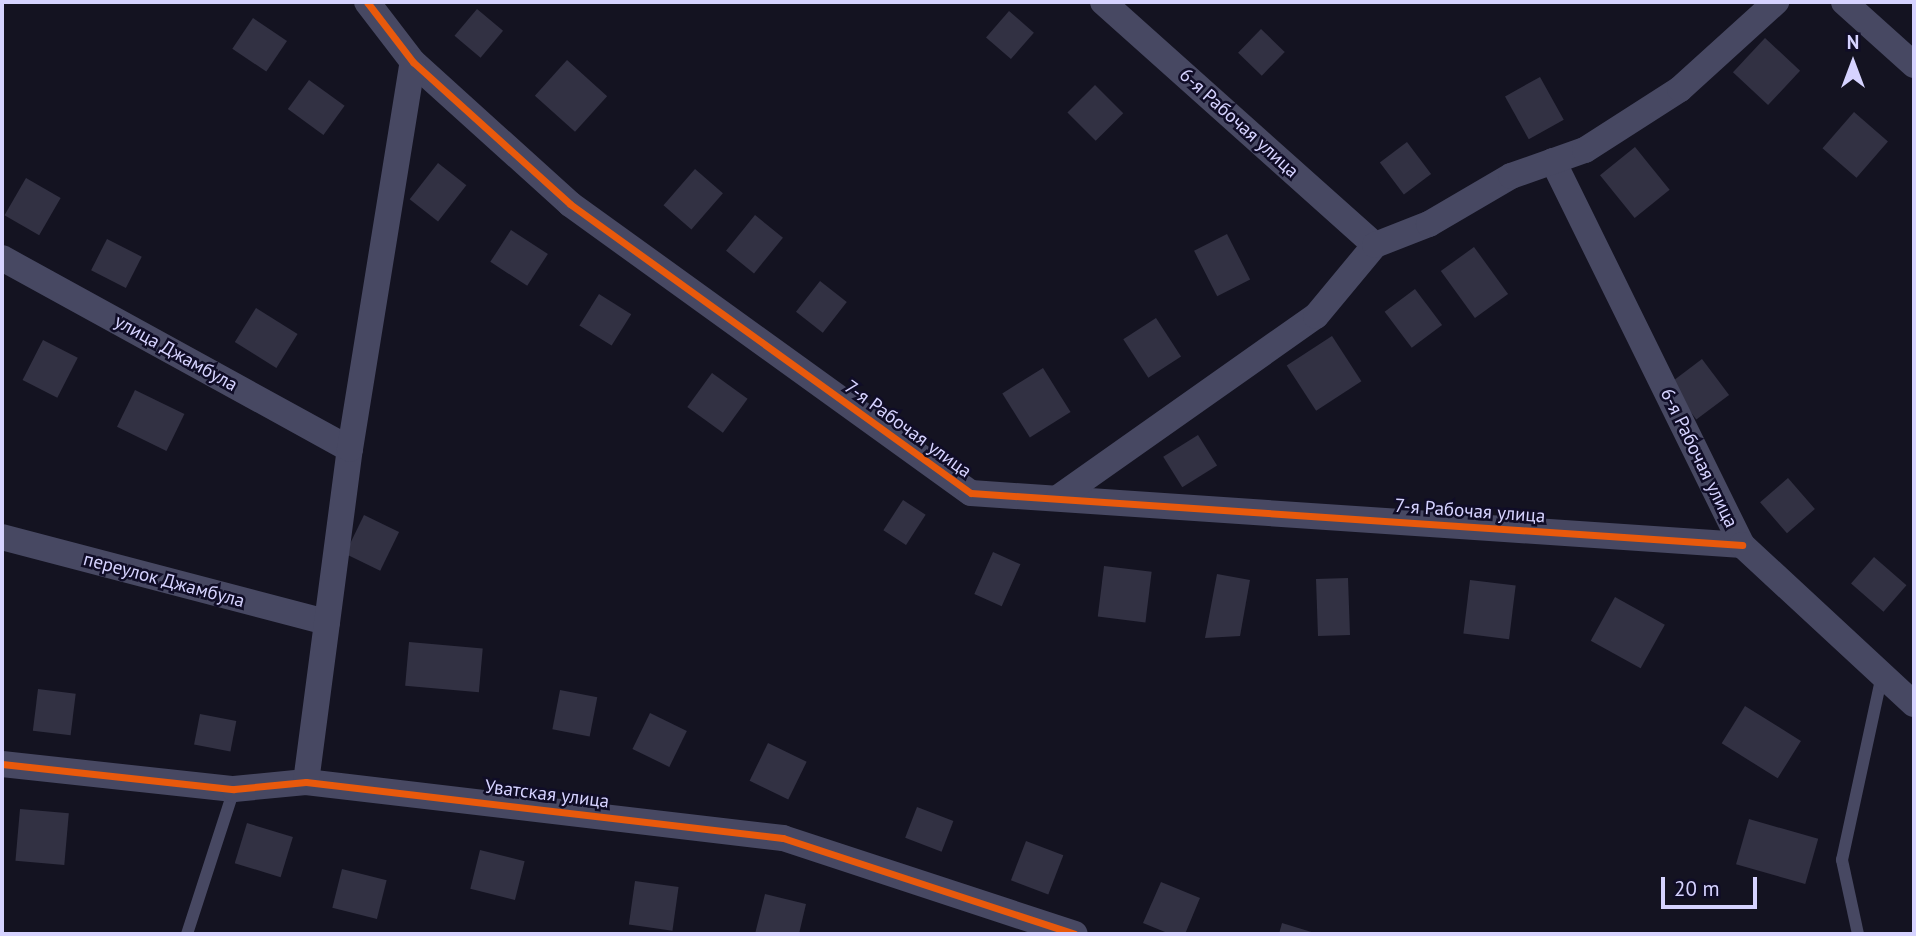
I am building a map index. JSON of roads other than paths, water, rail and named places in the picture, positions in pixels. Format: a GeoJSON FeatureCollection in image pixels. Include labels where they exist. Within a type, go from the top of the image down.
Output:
{"type":"FeatureCollection","features":[{"type":"Feature","properties":{"kind":"street","name":"7-я Рабочая улица"},"geometry":{"type":"LineString","coordinates":[[367,2],[413,62],[570,204],[971,493],[1742,545]]}},
{"type":"Feature","properties":{"kind":"street","name":"6-я Рабочая улица"},"geometry":{"type":"LineString","coordinates":[[1104,2],[1375,245]]}},
{"type":"Feature","properties":{"kind":"street"},"geometry":{"type":"LineString","coordinates":[[1059,497],[1316,316],[1375,245],[1429,224],[1511,176],[1585,150],[1680,89],[1776,2]]}},
{"type":"Feature","properties":{"kind":"street"},"geometry":{"type":"LineString","coordinates":[[1844,2],[1914,65]]}},
{"type":"Feature","properties":{"kind":"street"},"geometry":{"type":"LineString","coordinates":[[306,782],[350,449],[413,62]]}},
{"type":"Feature","properties":{"kind":"street","name":"6-я Рабочая улица"},"geometry":{"type":"LineString","coordinates":[[1553,161],[1742,545],[1914,704]]}},
{"type":"Feature","properties":{"kind":"street","name":"улица Джамбула"},"geometry":{"type":"LineString","coordinates":[[2,258],[350,449]]}},
{"type":"Feature","properties":{"kind":"street","name":"переулок Джамбула"},"geometry":{"type":"LineString","coordinates":[[2,537],[327,622]]}},
{"type":"Feature","properties":{"kind":"street","name":"Уватская улица"},"geometry":{"type":"LineString","coordinates":[[2,764],[234,789],[306,782],[783,838],[1075,934]]}},
{"type":"Feature","properties":{"kind":"lane"},"geometry":{"type":"LineString","coordinates":[[1858,934],[1842,860],[1882,674]]}},
{"type":"Feature","properties":{"kind":"lane"},"geometry":{"type":"LineString","coordinates":[[187,934],[234,789]]}}]}
